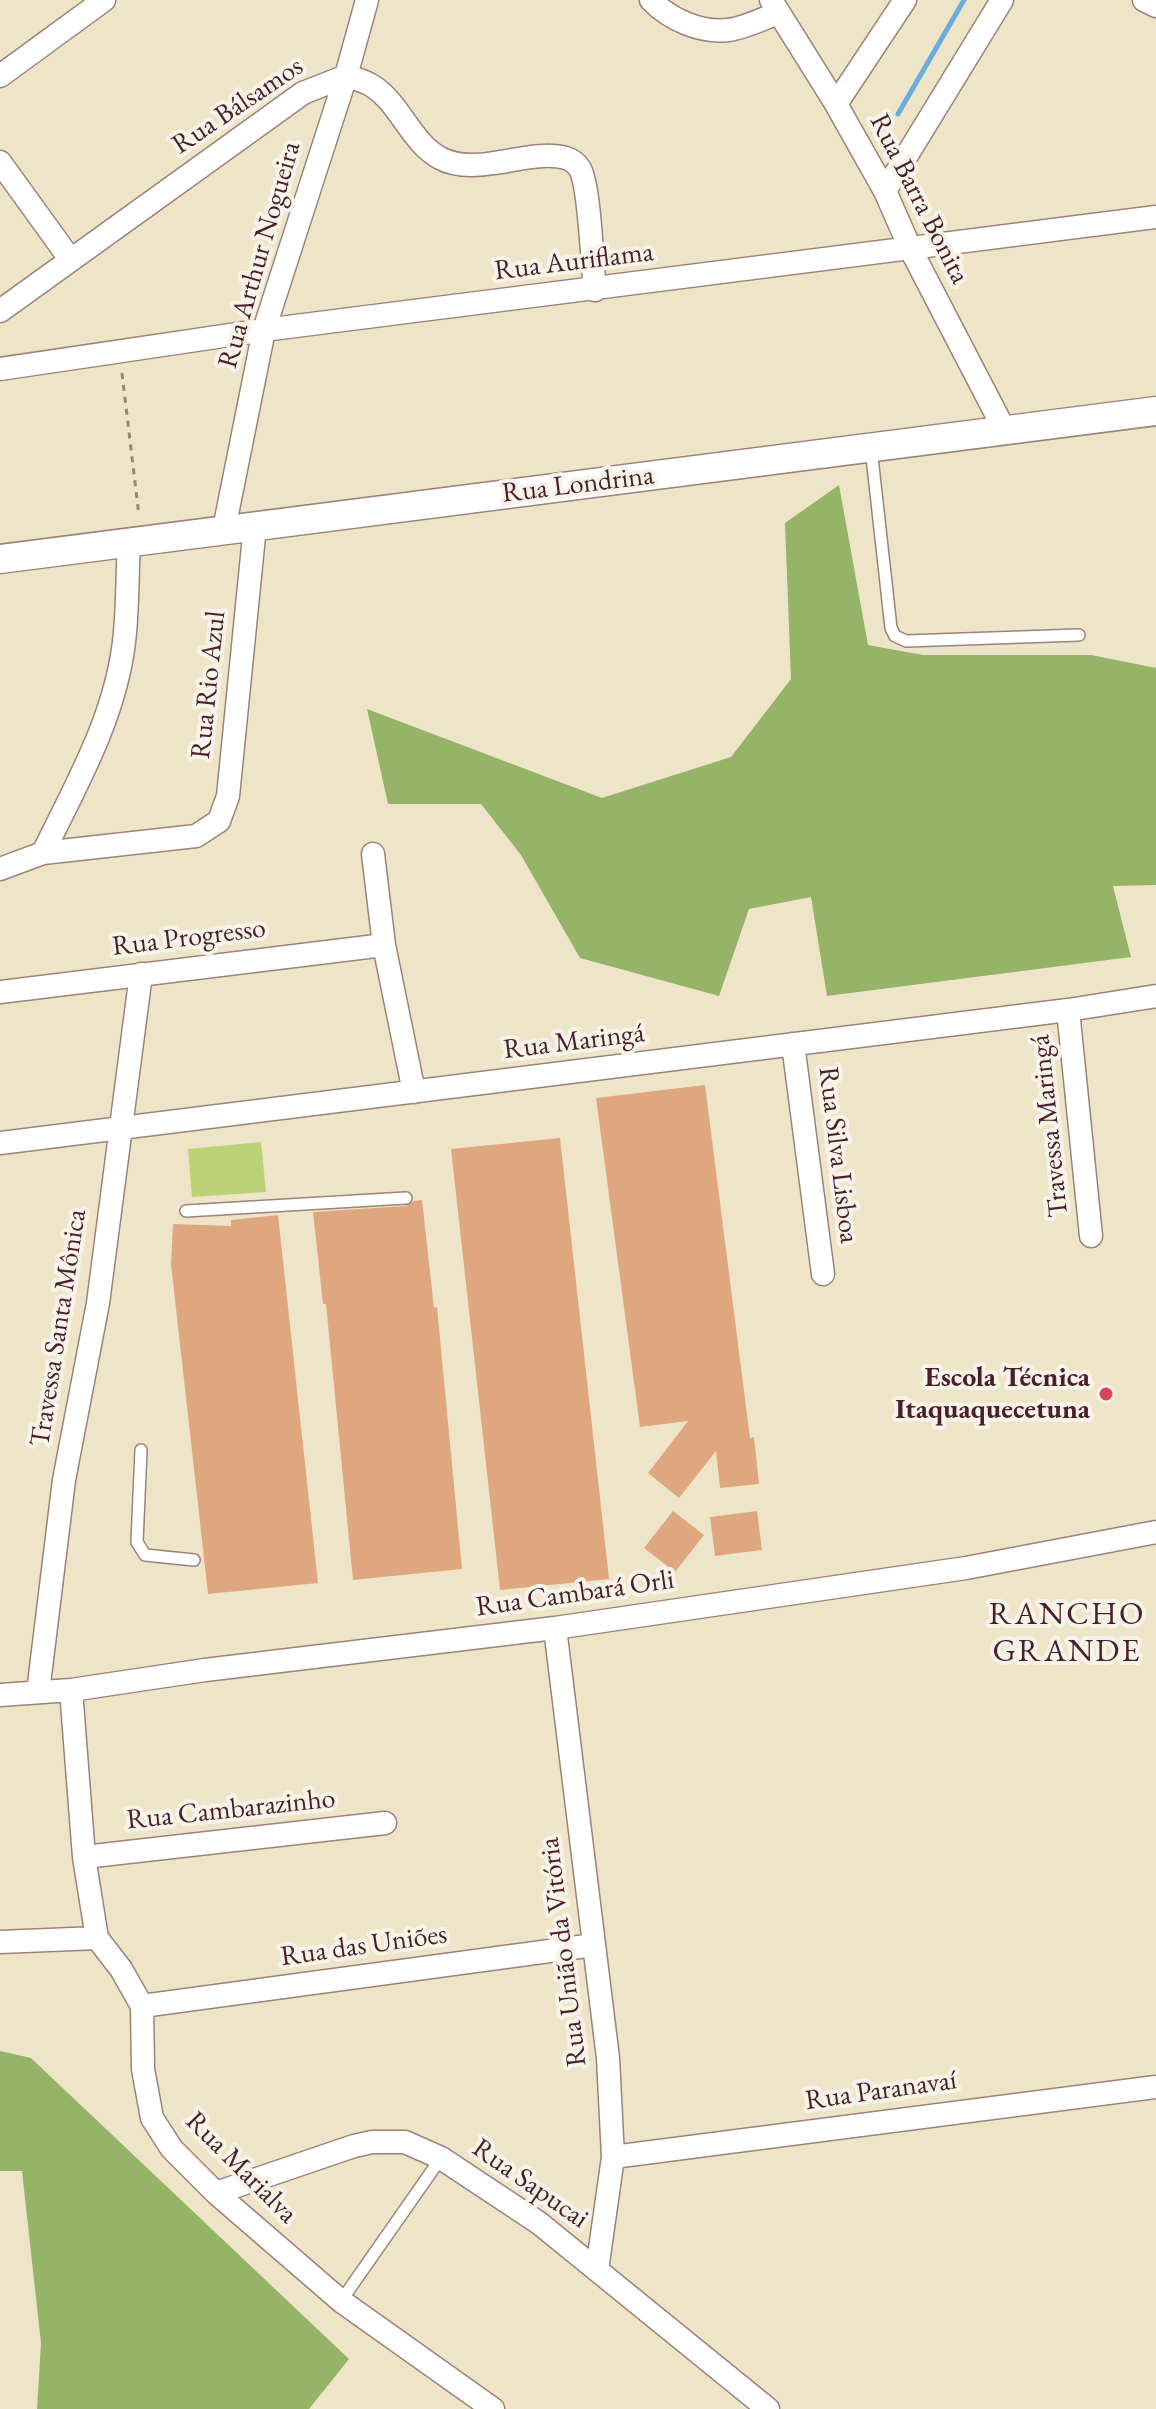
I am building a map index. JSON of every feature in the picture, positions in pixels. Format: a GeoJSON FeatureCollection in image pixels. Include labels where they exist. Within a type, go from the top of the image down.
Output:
{"type":"FeatureCollection","features":[{"type":"Feature","properties":{"kind":"street"},"geometry":{"type":"LineString","coordinates":[[0,76],[104,0]]}},
{"type":"Feature","properties":{"kind":"street","name":"Rua Arthur Nogueira"},"geometry":{"type":"LineString","coordinates":[[224,529],[264,330],[346,76],[367,0]]}},
{"type":"Feature","properties":{"kind":"street"},"geometry":{"type":"LineString","coordinates":[[651,0],[678,21],[707,29],[728,30],[774,6]]}},
{"type":"Feature","properties":{"kind":"street"},"geometry":{"type":"LineString","coordinates":[[836,104],[905,0]]}},
{"type":"Feature","properties":{"kind":"street"},"geometry":{"type":"LineString","coordinates":[[885,191],[1002,0]]}},
{"type":"Feature","properties":{"kind":"street"},"geometry":{"type":"LineString","coordinates":[[1144,0],[1156,6]]}},
{"type":"Feature","properties":{"kind":"street","name":"Rua Barra Bonita"},"geometry":{"type":"LineString","coordinates":[[774,6],[836,104],[885,191],[910,248],[1005,431]]}},
{"type":"Feature","properties":{"kind":"street","name":"Rua Bálsamos"},"geometry":{"type":"LineString","coordinates":[[0,311],[303,93],[346,76],[369,83],[427,149],[441,159],[476,166],[546,156],[575,162],[582,171],[586,190],[595,290]]}},
{"type":"Feature","properties":{"kind":"street"},"geometry":{"type":"LineString","coordinates":[[0,162],[70,259]]}},
{"type":"Feature","properties":{"kind":"street","name":"Rua Auriflama"},"geometry":{"type":"LineString","coordinates":[[0,369],[264,330],[1156,217]]}},
{"type":"Feature","properties":{"kind":"street","name":"Rua Londrina"},"geometry":{"type":"LineString","coordinates":[[0,559],[1156,411]]}},
{"type":"Feature","properties":{"kind":"street","name":"Rua Rio Azul"},"geometry":{"type":"LineString","coordinates":[[43,853],[196,836],[219,821],[228,796],[255,526]]}},
{"type":"Feature","properties":{"kind":"street"},"geometry":{"type":"LineString","coordinates":[[1,862],[43,853],[95,747],[110,706],[124,642],[136,542]]}},
{"type":"Feature","properties":{"kind":"street"},"geometry":{"type":"LineString","coordinates":[[373,854],[384,945],[414,1092]]}},
{"type":"Feature","properties":{"kind":"street","name":"Rua Progresso"},"geometry":{"type":"LineString","coordinates":[[0,992],[384,945]]}},
{"type":"Feature","properties":{"kind":"street","name":"Travessa Santa Mônica"},"geometry":{"type":"LineString","coordinates":[[38,1692],[64,1480],[98,1303],[141,974]]}},
{"type":"Feature","properties":{"kind":"street","name":"Rua Maringá"},"geometry":{"type":"LineString","coordinates":[[0,1143],[1068,1010],[1156,996]]}},
{"type":"Feature","properties":{"kind":"street","name":"Travessa Maringá"},"geometry":{"type":"LineString","coordinates":[[1068,1010],[1091,1236]]}},
{"type":"Feature","properties":{"kind":"street","name":"Rua Silva Lisboa"},"geometry":{"type":"LineString","coordinates":[[793,1044],[823,1274]]}},
{"type":"Feature","properties":{"kind":"street","name":"Rua Cambará Orli"},"geometry":{"type":"LineString","coordinates":[[0,1695],[71,1690],[205,1670],[555,1628],[966,1568],[1156,1532]]}},
{"type":"Feature","properties":{"kind":"street","name":"Rua União da Vitória"},"geometry":{"type":"LineString","coordinates":[[555,1628],[608,2058],[613,2157],[597,2270]]}},
{"type":"Feature","properties":{"kind":"street","name":"Rua Marialva"},"geometry":{"type":"LineString","coordinates":[[71,1690],[84,1857],[97,1938],[121,1969],[142,2006],[143,2069],[152,2118],[172,2149],[216,2193],[341,2301],[493,2409]]}},
{"type":"Feature","properties":{"kind":"street","name":"Rua Cambarazinho"},"geometry":{"type":"LineString","coordinates":[[84,1857],[385,1823]]}},
{"type":"Feature","properties":{"kind":"street"},"geometry":{"type":"LineString","coordinates":[[0,1942],[97,1938]]}},
{"type":"Feature","properties":{"kind":"street","name":"Rua das Uniões"},"geometry":{"type":"LineString","coordinates":[[142,2006],[594,1945]]}},
{"type":"Feature","properties":{"kind":"street","name":"Rua Paranavaí"},"geometry":{"type":"LineString","coordinates":[[613,2157],[1156,2087]]}},
{"type":"Feature","properties":{"kind":"street","name":"Rua Sapucai"},"geometry":{"type":"LineString","coordinates":[[216,2193],[372,2142],[405,2142],[441,2158],[539,2223],[768,2409]]}},
{"type":"Feature","properties":{"kind":"lane"},"geometry":{"type":"LineString","coordinates":[[871,448],[891,628],[895,636],[906,641],[1079,635]]}},
{"type":"Feature","properties":{"kind":"lane"},"geometry":{"type":"LineString","coordinates":[[186,1211],[406,1198]]}},
{"type":"Feature","properties":{"kind":"lane"},"geometry":{"type":"LineString","coordinates":[[141,1450],[137,1542],[145,1555],[194,1560]]}},
{"type":"Feature","properties":{"kind":"lane"},"geometry":{"type":"LineString","coordinates":[[341,2301],[441,2158]]}},
{"type":"Feature","properties":{"kind":"path"},"geometry":{"type":"LineString","coordinates":[[119,350],[136,542]]}},
{"type":"Feature","properties":{"kind":"green space"},"geometry":{"type":"Polygon","coordinates":[[[839,485],[868,645],[923,655],[1091,655],[1156,668],[1156,885],[1113,886],[1131,957],[827,996],[811,897],[749,909],[719,996],[580,958],[521,855],[481,804],[388,804],[367,709],[602,798],[731,757],[791,679],[785,523],[839,485]]]}},
{"type":"Feature","properties":{"kind":"green space"},"geometry":{"type":"Polygon","coordinates":[[[261,1142],[266,1192],[192,1197],[188,1149],[261,1142]]]}},
{"type":"Feature","properties":{"kind":"green space"},"geometry":{"type":"Polygon","coordinates":[[[0,2051],[31,2058],[349,2359],[309,2409],[37,2409],[41,2343],[22,2171],[0,2171],[0,2051]]]}},
{"type":"Feature","properties":{"kind":"building"},"geometry":{"type":"Polygon","coordinates":[[[705,1085],[750,1438],[754,1437],[759,1484],[720,1488],[716,1451],[679,1498],[648,1473],[688,1421],[640,1427],[596,1098],[705,1085]]]}},
{"type":"Feature","properties":{"kind":"building"},"geometry":{"type":"Polygon","coordinates":[[[560,1138],[609,1579],[500,1590],[451,1149],[560,1138]]]}},
{"type":"Feature","properties":{"kind":"building"},"geometry":{"type":"Polygon","coordinates":[[[422,1200],[434,1308],[437,1307],[462,1569],[353,1580],[326,1304],[323,1304],[313,1212],[406,1206],[422,1200]]]}},
{"type":"Feature","properties":{"kind":"building"},"geometry":{"type":"Polygon","coordinates":[[[278,1215],[318,1583],[208,1594],[171,1264],[173,1224],[231,1226],[231,1220],[278,1215]]]}},
{"type":"Feature","properties":{"kind":"building"},"geometry":{"type":"Polygon","coordinates":[[[673,1511],[704,1535],[675,1572],[644,1548],[673,1511]]]}},
{"type":"Feature","properties":{"kind":"building"},"geometry":{"type":"Polygon","coordinates":[[[757,1511],[762,1550],[715,1556],[710,1517],[757,1511]]]}},
{"type":"Feature","properties":{"kind":"waterway"},"geometry":{"type":"LineString","coordinates":[[898,114],[964,0]]}},
{"type":"Feature","properties":{"kind":"place","name":"Escola Técnica Itaquaquecetuna"},"geometry":{"type":"Point","coordinates":[1106,1394]}},
{"type":"Feature","properties":{"kind":"district","name":"RANCHO GRANDE"},"geometry":{"type":"Point","coordinates":[1067,1634]}}]}
